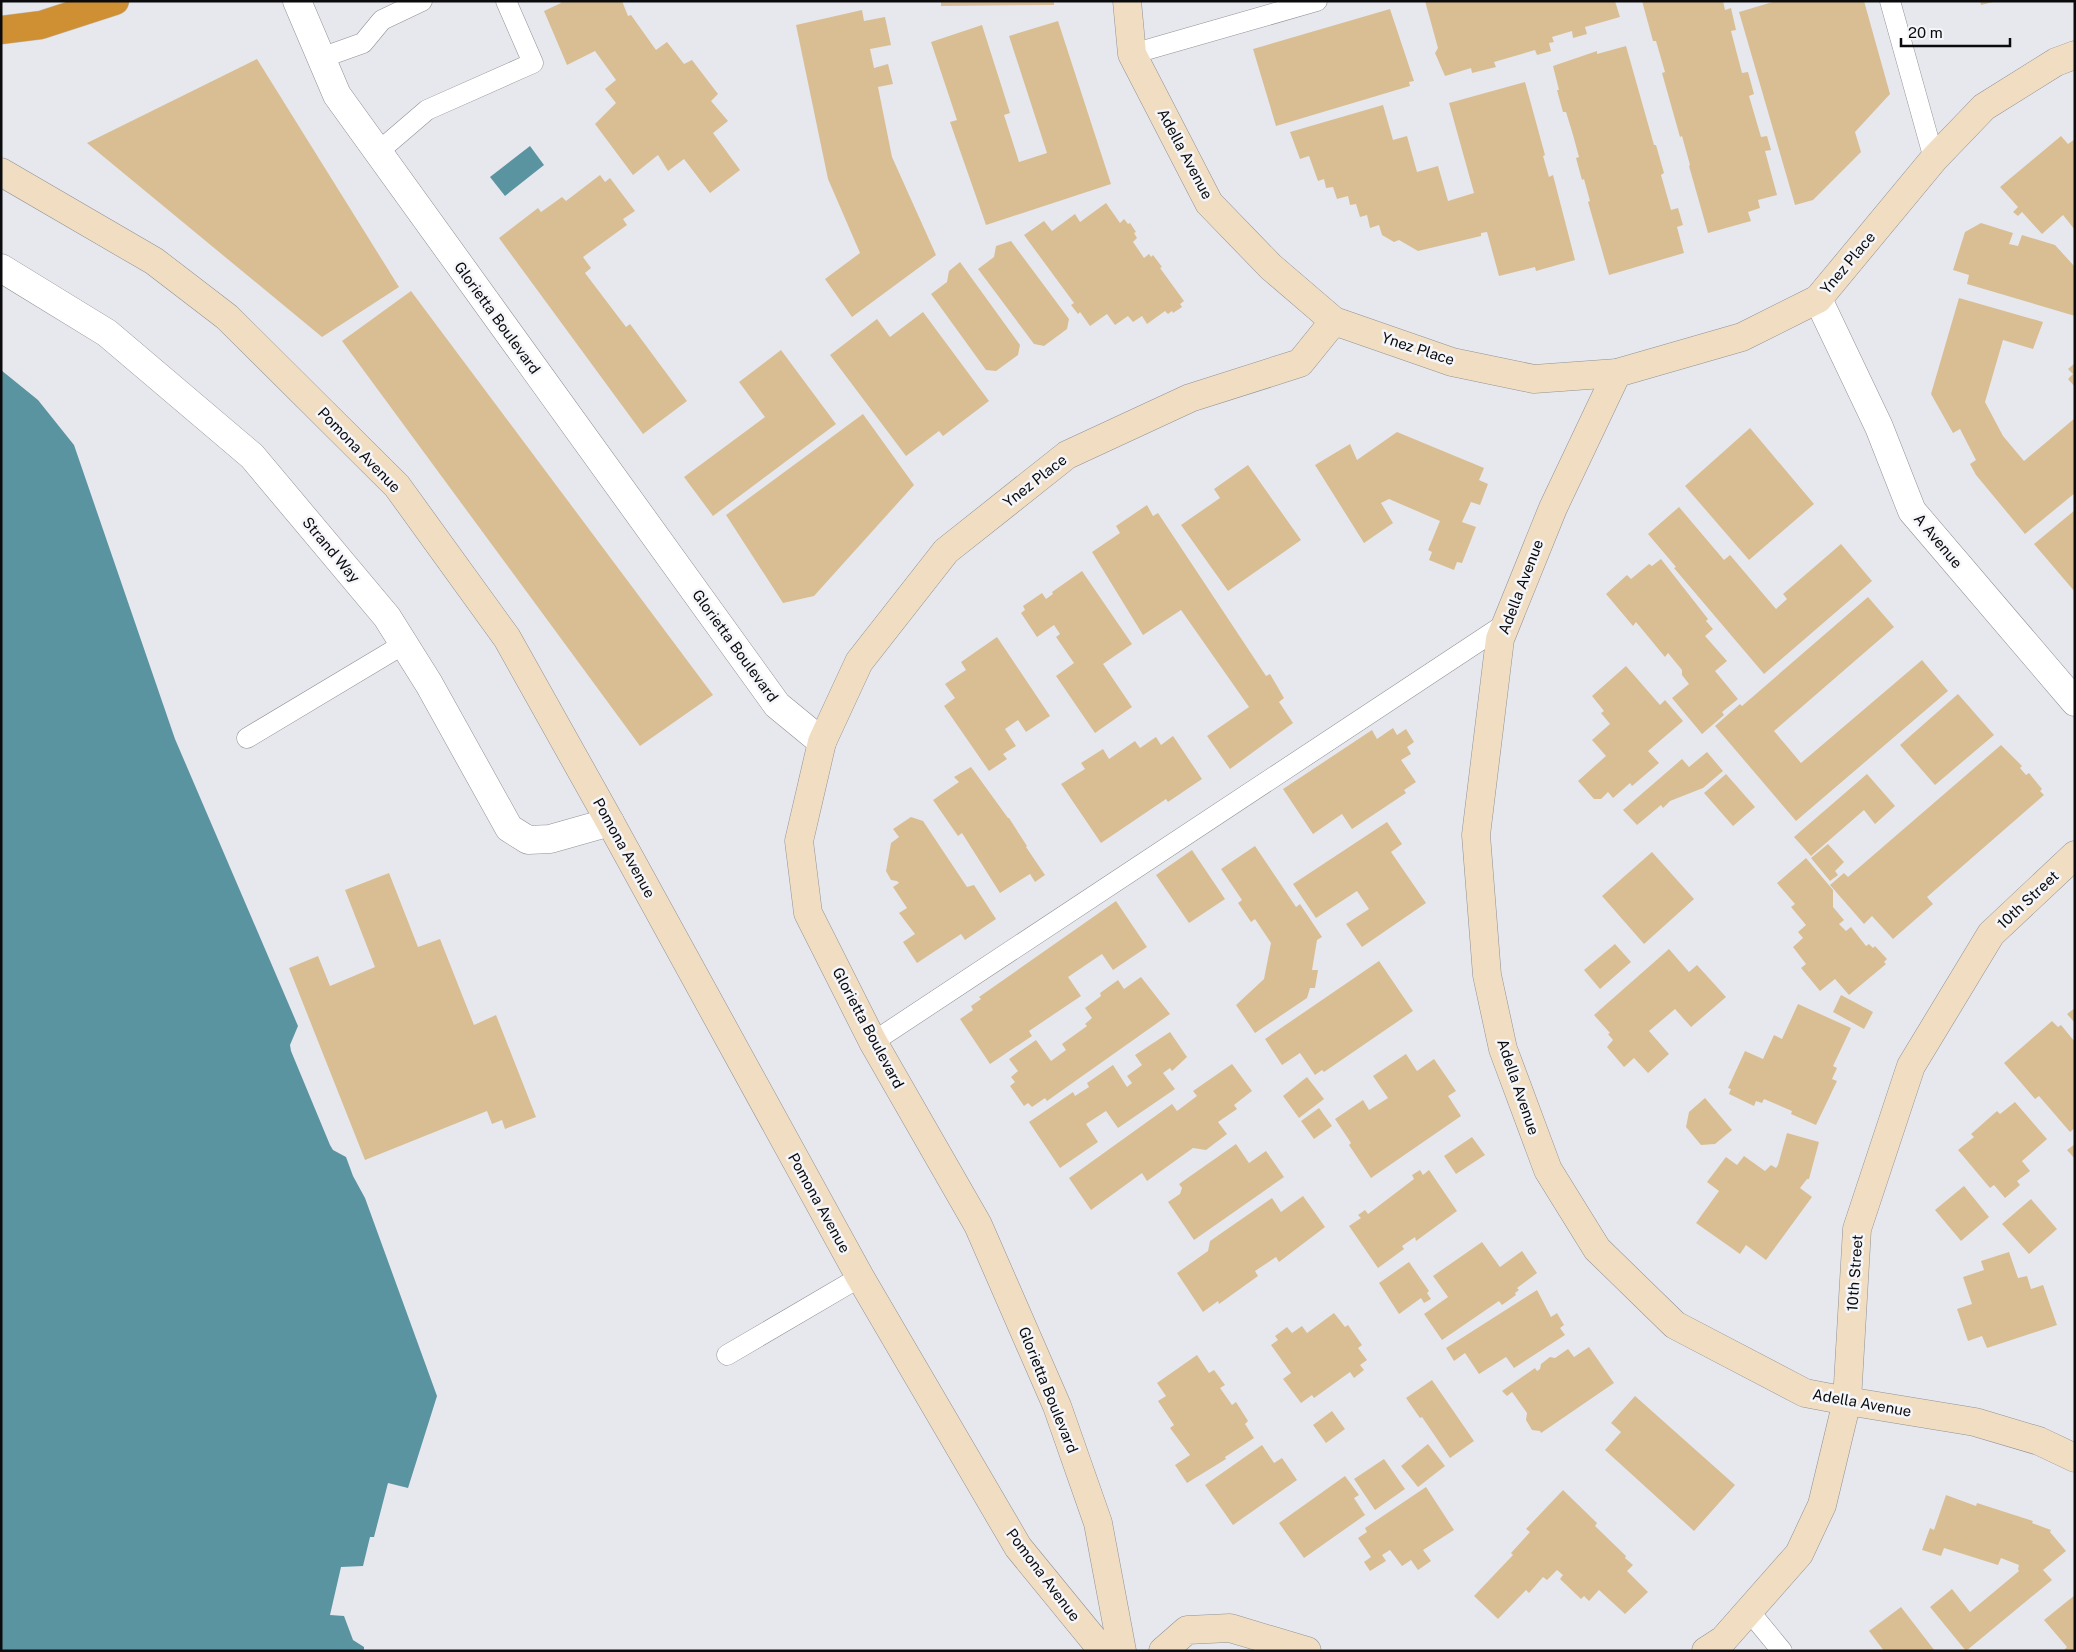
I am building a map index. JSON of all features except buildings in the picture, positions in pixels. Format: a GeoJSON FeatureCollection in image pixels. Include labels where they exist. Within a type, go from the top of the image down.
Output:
{"type":"FeatureCollection","features":[{"type":"Feature","properties":{"kind":"highway"},"geometry":{"type":"LineString","coordinates":[[1,30],[41,25],[115,1]]}},
{"type":"Feature","properties":{"kind":"street","name":"Glorietta Boulevard"},"geometry":{"type":"LineString","coordinates":[[296,1],[337,95],[777,705],[822,742],[799,841],[808,913],[873,1042],[978,1225],[1057,1406],[1098,1523],[1122,1651]]}},
{"type":"Feature","properties":{"kind":"street","name":"Adella Avenue"},"geometry":{"type":"LineString","coordinates":[[1127,1],[1132,54],[1209,203],[1272,267],[1334,321]]}},
{"type":"Feature","properties":{"kind":"street","name":"Ynez Place"},"geometry":{"type":"LineString","coordinates":[[822,742],[860,662],[946,551],[1067,455],[1190,398],[1300,363],[1334,321],[1452,362],[1534,379],[1617,373],[1742,337],[1818,300],[1934,159],[1984,107],[2056,62],[2075,55]]}},
{"type":"Feature","properties":{"kind":"street","name":"Pomona Avenue"},"geometry":{"type":"LineString","coordinates":[[1,172],[154,261],[227,317],[397,486],[507,638],[860,1277],[1018,1547],[1103,1651]]}},
{"type":"Feature","properties":{"kind":"street","name":"Strand Way"},"geometry":{"type":"LineString","coordinates":[[1,268],[107,333],[252,456],[387,617],[429,684],[509,828],[528,840],[550,839],[610,822]]}},
{"type":"Feature","properties":{"kind":"street","name":"A Avenue"},"geometry":{"type":"LineString","coordinates":[[1818,300],[1879,427],[1912,511],[2075,702]]}},
{"type":"Feature","properties":{"kind":"street","name":"Adella Avenue"},"geometry":{"type":"LineString","coordinates":[[1617,373],[1553,508],[1500,639],[1476,835],[1487,975],[1502,1049],[1548,1170],[1597,1249],[1675,1324],[1805,1393],[1975,1422],[2039,1441],[2075,1458]]}},
{"type":"Feature","properties":{"kind":"street","name":"10th Street"},"geometry":{"type":"LineString","coordinates":[[1706,1651],[1722,1640],[1799,1554],[1822,1505],[1847,1401],[1857,1229],[1911,1066],[1991,934],[2075,855]]}},
{"type":"Feature","properties":{"kind":"street"},"geometry":{"type":"LineString","coordinates":[[1162,1651],[1187,1630],[1230,1628],[1307,1651]]}},
{"type":"Feature","properties":{"kind":"lane"},"geometry":{"type":"LineString","coordinates":[[321,58],[363,43],[382,20],[422,1]]}},
{"type":"Feature","properties":{"kind":"lane"},"geometry":{"type":"LineString","coordinates":[[378,152],[427,110],[533,63],[506,1]]}},
{"type":"Feature","properties":{"kind":"lane"},"geometry":{"type":"LineString","coordinates":[[1132,54],[1317,1]]}},
{"type":"Feature","properties":{"kind":"lane"},"geometry":{"type":"LineString","coordinates":[[1890,1],[1934,159]]}},
{"type":"Feature","properties":{"kind":"lane"},"geometry":{"type":"LineString","coordinates":[[873,1042],[1505,624]]}},
{"type":"Feature","properties":{"kind":"lane"},"geometry":{"type":"LineString","coordinates":[[246,738],[404,644]]}},
{"type":"Feature","properties":{"kind":"lane"},"geometry":{"type":"LineString","coordinates":[[727,1355],[860,1277]]}},
{"type":"Feature","properties":{"kind":"lane"},"geometry":{"type":"LineString","coordinates":[[1749,1610],[1782,1651]]}},
{"type":"Feature","properties":{"kind":"water"},"geometry":{"type":"Polygon","coordinates":[[[530,146],[544,165],[505,196],[490,177],[530,146]]]}},
{"type":"Feature","properties":{"kind":"water"},"geometry":{"type":"Polygon","coordinates":[[[1,370],[38,400],[74,445],[175,739],[298,1026],[290,1045],[291,1051],[330,1145],[333,1150],[346,1157],[353,1176],[365,1198],[437,1396],[408,1488],[388,1483],[374,1537],[370,1537],[363,1566],[341,1567],[330,1615],[344,1616],[353,1640],[364,1647],[364,1651],[1,1651],[1,370]]]}}]}
